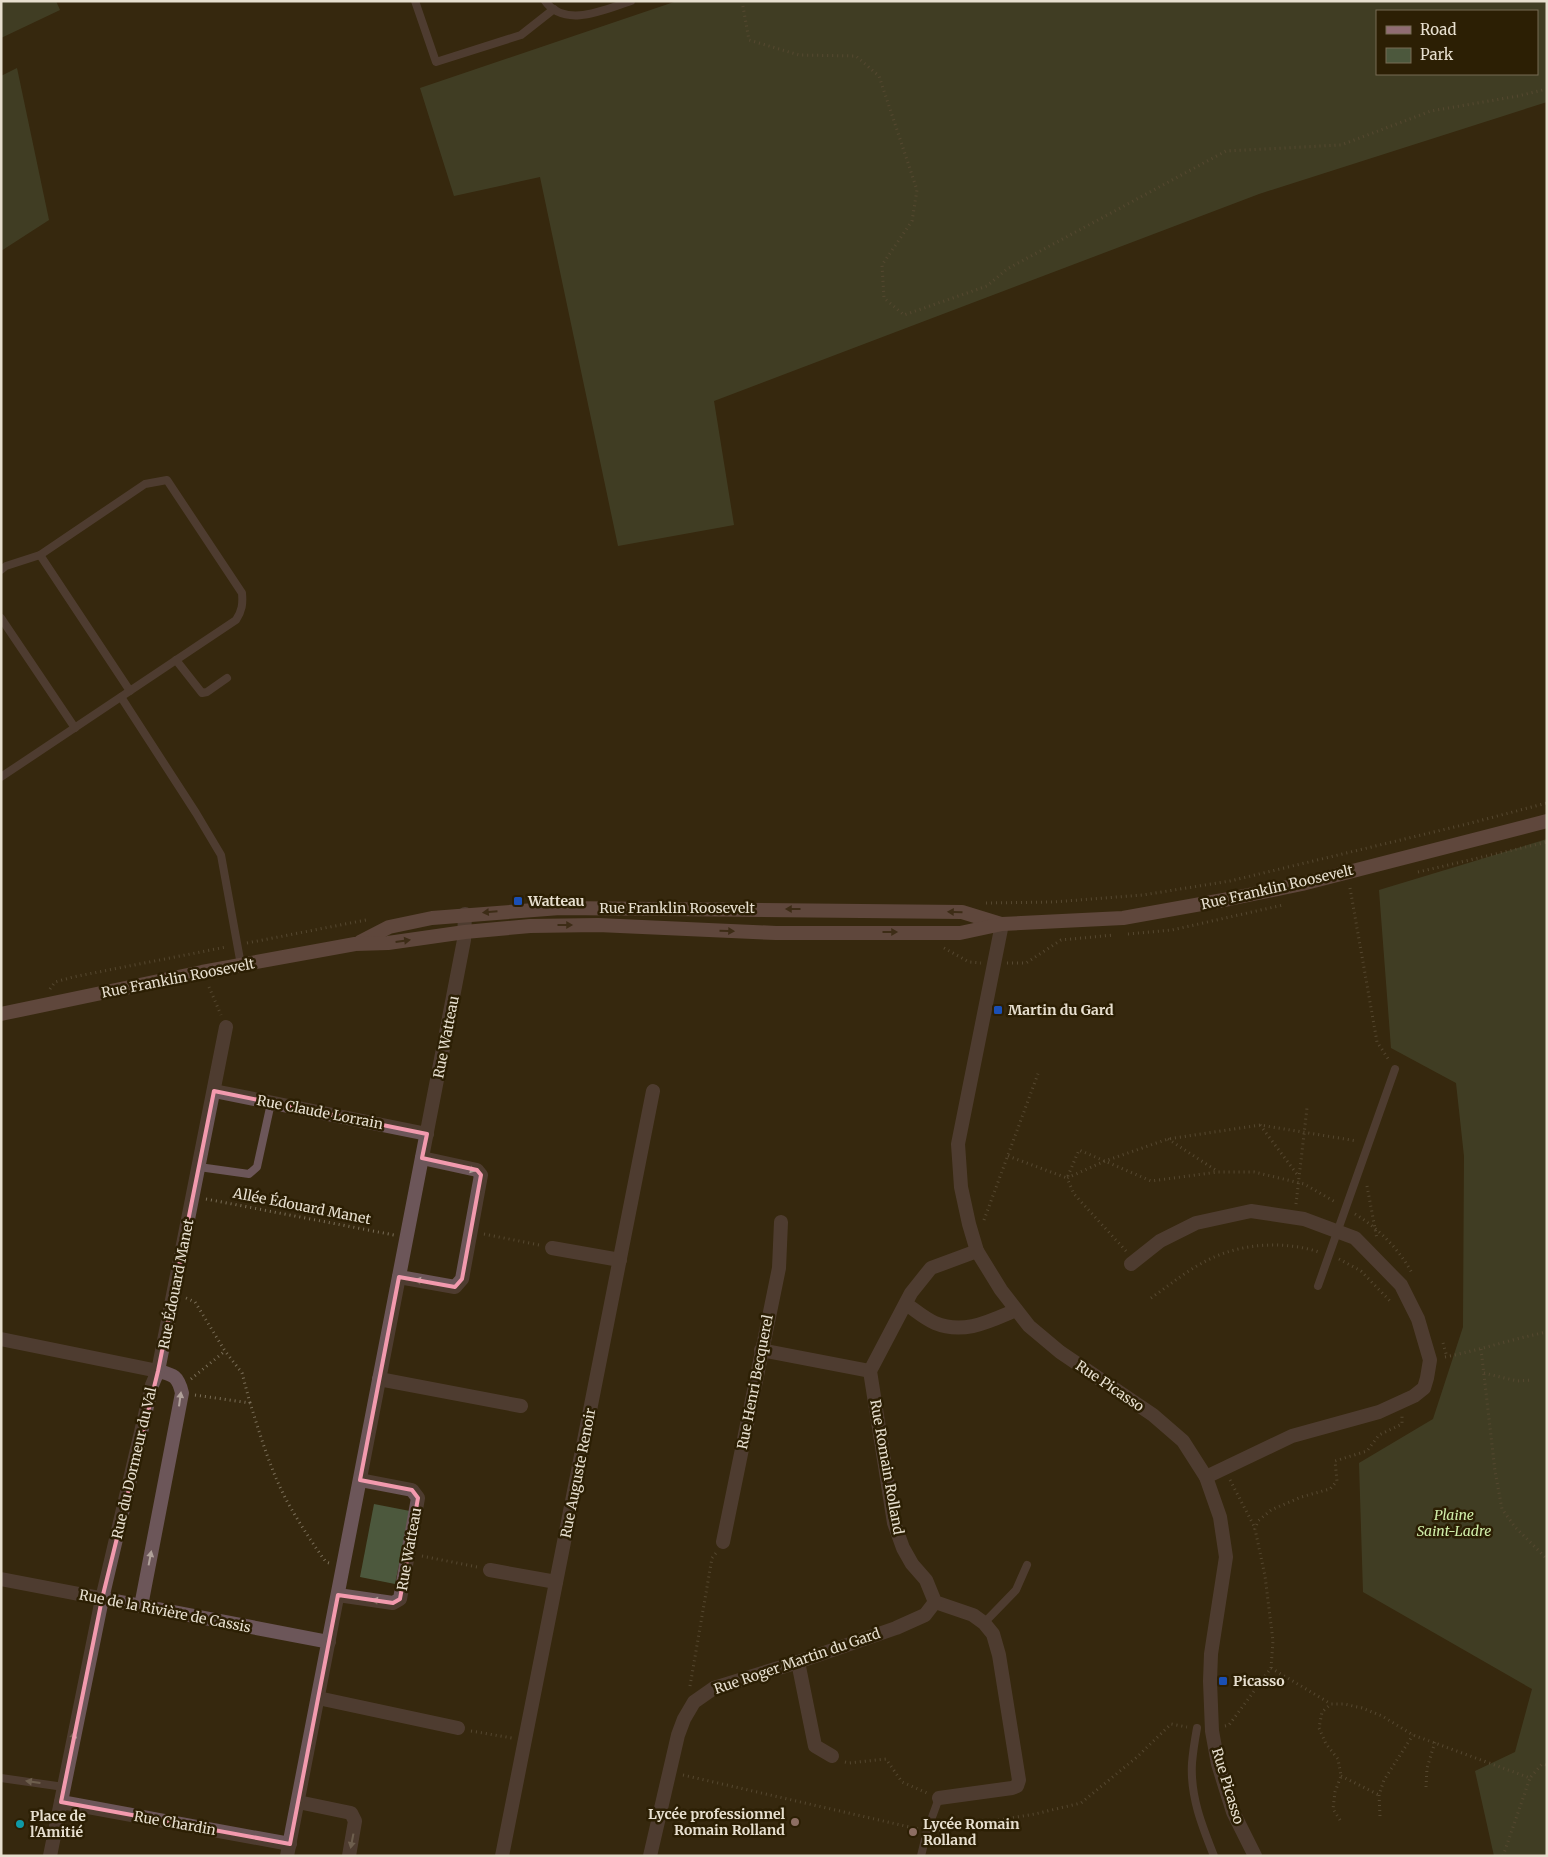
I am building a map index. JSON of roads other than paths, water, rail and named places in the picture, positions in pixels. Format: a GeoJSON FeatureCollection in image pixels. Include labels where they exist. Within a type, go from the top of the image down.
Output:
{"type":"FeatureCollection","features":[{"type":"Feature","properties":{"kind":"main road","name":"Rue Franklin Roosevelt"},"geometry":{"type":"LineString","coordinates":[[5,1011],[355,944],[388,943],[465,932],[530,926],[598,925],[776,933],[960,933],[1002,924],[1123,918],[1302,884],[1547,821]]}},
{"type":"Feature","properties":{"kind":"main road","name":"Rue Franklin Roosevelt"},"geometry":{"type":"LineString","coordinates":[[355,944],[389,927],[432,918],[560,908],[907,910],[962,912],[1002,924]]}},
{"type":"Feature","properties":{"kind":"street","name":"Rue Watteau"},"geometry":{"type":"LineString","coordinates":[[288,1850],[427,1134],[465,932],[465,914]]}},
{"type":"Feature","properties":{"kind":"street","name":"Rue Picasso"},"geometry":{"type":"LineString","coordinates":[[1002,924],[958,1144],[961,1187],[969,1224],[977,1248],[1001,1290],[1029,1326],[1060,1352],[1153,1415],[1183,1441],[1206,1477],[1220,1517],[1226,1557],[1211,1654],[1212,1731],[1218,1764],[1233,1812],[1250,1852]]}},
{"type":"Feature","properties":{"kind":"street"},"geometry":{"type":"LineString","coordinates":[[199,1167],[226,1027]]}},
{"type":"Feature","properties":{"kind":"street","name":"Rue Claude Lorrain"},"geometry":{"type":"LineString","coordinates":[[214,1091],[427,1134]]}},
{"type":"Feature","properties":{"kind":"street","name":"Rue Auguste Renoir"},"geometry":{"type":"LineString","coordinates":[[502,1856],[653,1091]]}},
{"type":"Feature","properties":{"kind":"street"},"geometry":{"type":"LineString","coordinates":[[399,1277],[455,1287],[462,1279],[481,1176],[477,1170],[422,1158]]}},
{"type":"Feature","properties":{"kind":"street","name":"Rue Édouard Manet"},"geometry":{"type":"LineString","coordinates":[[158,1371],[199,1167]]}},
{"type":"Feature","properties":{"kind":"street"},"geometry":{"type":"LineString","coordinates":[[1133,1262],[1160,1240],[1196,1223],[1251,1211],[1295,1217],[1355,1238],[1401,1285],[1418,1319],[1430,1360],[1424,1388],[1414,1396],[1379,1412],[1292,1436],[1206,1477]]}},
{"type":"Feature","properties":{"kind":"street","name":"Rue Henri Becquerel"},"geometry":{"type":"LineString","coordinates":[[723,1542],[779,1268],[781,1222]]}},
{"type":"Feature","properties":{"kind":"street"},"geometry":{"type":"LineString","coordinates":[[552,1248],[620,1260]]}},
{"type":"Feature","properties":{"kind":"street"},"geometry":{"type":"LineString","coordinates":[[761,1350],[870,1371],[911,1293],[930,1268],[977,1248]]}},
{"type":"Feature","properties":{"kind":"street"},"geometry":{"type":"LineString","coordinates":[[906,1304],[934,1323],[956,1328],[982,1325],[1016,1310]]}},
{"type":"Feature","properties":{"kind":"street"},"geometry":{"type":"LineString","coordinates":[[1,1339],[158,1371]]}},
{"type":"Feature","properties":{"kind":"street","name":"Rue du Dormeur du Val"},"geometry":{"type":"LineString","coordinates":[[50,1856],[102,1599],[152,1385],[158,1371],[174,1375],[185,1393],[141,1606]]}},
{"type":"Feature","properties":{"kind":"street","name":"Rue Romain Rolland"},"geometry":{"type":"LineString","coordinates":[[870,1371],[894,1523],[903,1548],[912,1564],[926,1580],[935,1602]]}},
{"type":"Feature","properties":{"kind":"street"},"geometry":{"type":"LineString","coordinates":[[380,1379],[521,1406]]}},
{"type":"Feature","properties":{"kind":"street","name":"Rue Watteau"},"geometry":{"type":"LineString","coordinates":[[338,1595],[393,1603],[400,1599],[418,1498],[412,1490],[360,1480]]}},
{"type":"Feature","properties":{"kind":"street"},"geometry":{"type":"LineString","coordinates":[[490,1570],[556,1582]]}},
{"type":"Feature","properties":{"kind":"street","name":"Rue de la Rivière de Cassis"},"geometry":{"type":"LineString","coordinates":[[1,1579],[329,1642]]}},
{"type":"Feature","properties":{"kind":"street"},"geometry":{"type":"LineString","coordinates":[[935,1602],[973,1615],[984,1623],[993,1634],[999,1655],[1019,1780],[1017,1786],[1012,1788],[939,1798]]}},
{"type":"Feature","properties":{"kind":"street","name":"Rue Roger Martin du Gard"},"geometry":{"type":"LineString","coordinates":[[650,1856],[678,1735],[684,1719],[694,1702],[714,1688],[798,1662],[896,1628],[925,1615],[935,1602]]}},
{"type":"Feature","properties":{"kind":"street"},"geometry":{"type":"LineString","coordinates":[[798,1662],[815,1746],[832,1756]]}},
{"type":"Feature","properties":{"kind":"street"},"geometry":{"type":"LineString","coordinates":[[318,1698],[458,1728]]}},
{"type":"Feature","properties":{"kind":"street","name":"Rue Chardin"},"geometry":{"type":"LineString","coordinates":[[60,1802],[288,1850]]}},
{"type":"Feature","properties":{"kind":"street"},"geometry":{"type":"LineString","coordinates":[[298,1802],[351,1813],[356,1820],[349,1856]]}},
{"type":"Feature","properties":{"kind":"lane"},"geometry":{"type":"LineString","coordinates":[[415,1],[436,62],[521,35],[554,9]]}},
{"type":"Feature","properties":{"kind":"lane"},"geometry":{"type":"LineString","coordinates":[[545,1],[554,9],[571,16],[588,15],[631,1]]}},
{"type":"Feature","properties":{"kind":"lane"},"geometry":{"type":"LineString","coordinates":[[1,570],[6,566],[40,555],[145,484],[167,480],[242,593],[243,602],[241,612],[236,620],[1,777]]}},
{"type":"Feature","properties":{"kind":"lane"},"geometry":{"type":"LineString","coordinates":[[40,555],[130,691]]}},
{"type":"Feature","properties":{"kind":"lane"},"geometry":{"type":"LineString","coordinates":[[1,618],[74,728]]}},
{"type":"Feature","properties":{"kind":"lane"},"geometry":{"type":"LineString","coordinates":[[176,660],[202,694],[227,678]]}},
{"type":"Feature","properties":{"kind":"lane"},"geometry":{"type":"LineString","coordinates":[[121,697],[221,855],[240,965]]}},
{"type":"Feature","properties":{"kind":"lane"},"geometry":{"type":"LineString","coordinates":[[1318,1286],[1395,1069]]}},
{"type":"Feature","properties":{"kind":"lane"},"geometry":{"type":"LineString","coordinates":[[199,1167],[249,1174],[257,1167],[272,1103]]}},
{"type":"Feature","properties":{"kind":"lane"},"geometry":{"type":"LineString","coordinates":[[984,1623],[1016,1590],[1027,1565]]}},
{"type":"Feature","properties":{"kind":"lane"},"geometry":{"type":"LineString","coordinates":[[1197,1728],[1192,1763],[1194,1797],[1201,1823],[1214,1856]]}},
{"type":"Feature","properties":{"kind":"lane"},"geometry":{"type":"LineString","coordinates":[[1,1778],[64,1787]]}},
{"type":"Feature","properties":{"kind":"lane"},"geometry":{"type":"LineString","coordinates":[[921,1856],[927,1831],[939,1798]]}},
{"type":"Feature","properties":{"kind":"place","name":"Watteau"},"geometry":{"type":"Point","coordinates":[518,901]}},
{"type":"Feature","properties":{"kind":"place","name":"Martin du Gard"},"geometry":{"type":"Point","coordinates":[998,1010]}},
{"type":"Feature","properties":{"kind":"place","name":"Picasso"},"geometry":{"type":"Point","coordinates":[1223,1681]}},
{"type":"Feature","properties":{"kind":"place","name":"Lycée professionnel Romain Rolland"},"geometry":{"type":"Point","coordinates":[795,1822]}},
{"type":"Feature","properties":{"kind":"place","name":"Place de l'Amitié"},"geometry":{"type":"Point","coordinates":[20,1824]}},
{"type":"Feature","properties":{"kind":"place","name":"Lycée Romain Rolland"},"geometry":{"type":"Point","coordinates":[913,1832]}},
{"type":"Feature","properties":{"kind":"park label","name":"Plaine Saint-Ladre"},"geometry":{"type":"Point","coordinates":[1454,1524]}}]}
